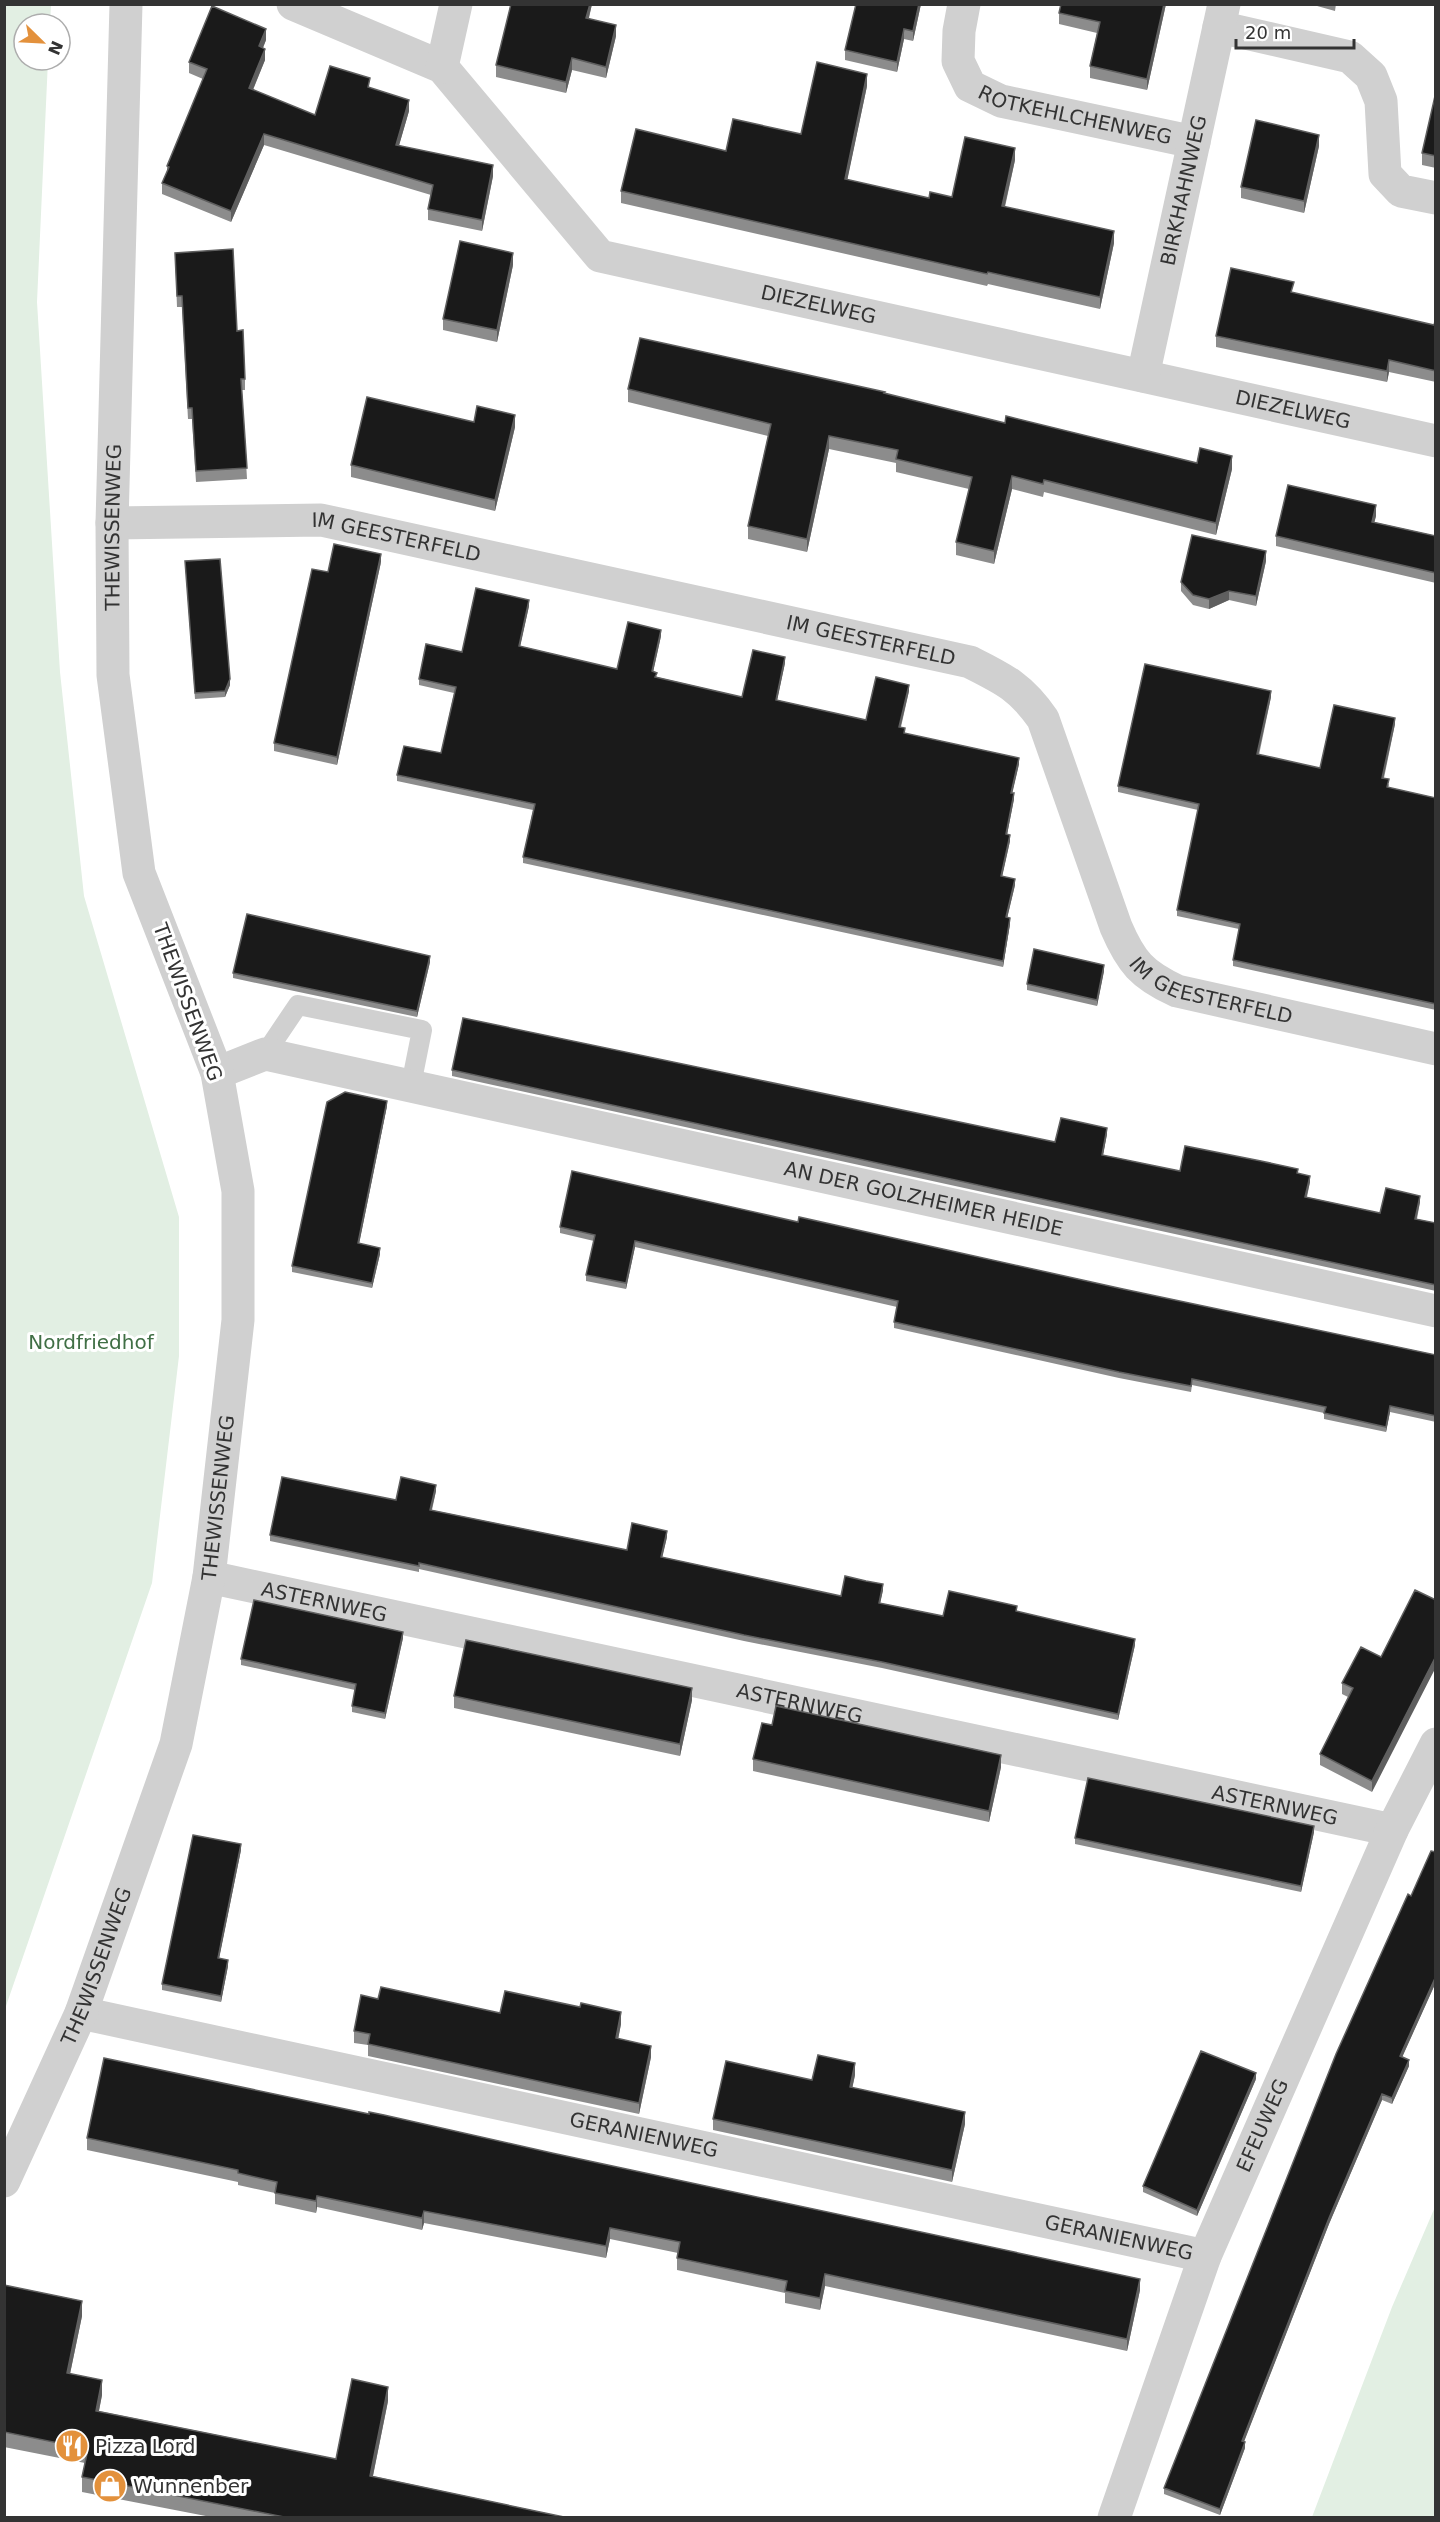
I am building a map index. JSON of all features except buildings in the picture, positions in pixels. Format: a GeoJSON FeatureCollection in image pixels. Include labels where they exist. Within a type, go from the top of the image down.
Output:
{"type":"FeatureCollection","features":[{"type":"Feature","properties":{"kind":"street","name":"THEWISSENWEG"},"geometry":{"type":"LineString","coordinates":[[4,2181],[81,2013],[176,1744],[209,1577],[238,1320],[238,1191],[217,1073],[139,873],[113,675],[112,523],[126,4]]}},
{"type":"Feature","properties":{"kind":"street","name":"DIEZELWEG"},"geometry":{"type":"LineString","coordinates":[[293,4],[442,67],[600,256],[1436,441]]}},
{"type":"Feature","properties":{"kind":"street"},"geometry":{"type":"LineString","coordinates":[[442,67],[456,4]]}},
{"type":"Feature","properties":{"kind":"street","name":"ROTKEHLCHENWEG"},"geometry":{"type":"LineString","coordinates":[[964,4],[959,31],[958,61],[970,86],[1000,100],[1194,141]]}},
{"type":"Feature","properties":{"kind":"street"},"geometry":{"type":"LineString","coordinates":[[1222,16],[1350,57],[1371,76],[1381,101],[1385,174],[1401,191],[1436,198]]}},
{"type":"Feature","properties":{"kind":"street","name":"BIRKHAHNWEG"},"geometry":{"type":"LineString","coordinates":[[1143,376],[1222,16]]}},
{"type":"Feature","properties":{"kind":"street","name":"IM GEESTERFELD"},"geometry":{"type":"LineString","coordinates":[[112,523],[321,520],[970,662],[1003,678],[1028,698],[1043,719],[1116,927],[1127,952],[1140,969],[1155,981],[1177,991],[1436,1049]]}},
{"type":"Feature","properties":{"kind":"street"},"geometry":{"type":"LineString","coordinates":[[217,1073],[265,1054]]}},
{"type":"Feature","properties":{"kind":"street","name":"AN DER GOLZHEIMER HEIDE"},"geometry":{"type":"LineString","coordinates":[[265,1054],[1436,1311]]}},
{"type":"Feature","properties":{"kind":"street","name":"ASTERNWEG"},"geometry":{"type":"LineString","coordinates":[[209,1577],[1392,1830]]}},
{"type":"Feature","properties":{"kind":"street","name":"EFEUWEG"},"geometry":{"type":"LineString","coordinates":[[1114,2517],[1205,2256],[1392,1830],[1436,1744]]}},
{"type":"Feature","properties":{"kind":"street","name":"GERANIENWEG"},"geometry":{"type":"LineString","coordinates":[[81,2013],[1205,2256]]}},
{"type":"Feature","properties":{"kind":"lane"},"geometry":{"type":"LineString","coordinates":[[265,1054],[298,1005],[422,1030],[411,1085]]}},
{"type":"Feature","properties":{"kind":"green space","name":"Nordfriedhof"},"geometry":{"type":"Polygon","coordinates":[[[4,5],[51,5],[51,12],[12,12],[12,72],[47,72],[37,302],[60,672],[84,896],[179,1217],[179,1356],[152,1583],[5,2009],[4,5]]]}},
{"type":"Feature","properties":{"kind":"green space"},"geometry":{"type":"Polygon","coordinates":[[[1435,2207],[1435,2517],[1312,2517],[1392,2307],[1435,2207]]]}},
{"type":"Feature","properties":{"kind":"place","name":"Pizza Lord"},"geometry":{"type":"Point","coordinates":[72,2446]}},
{"type":"Feature","properties":{"kind":"place","name":"Wunnenber"},"geometry":{"type":"Point","coordinates":[110,2486]}}]}
